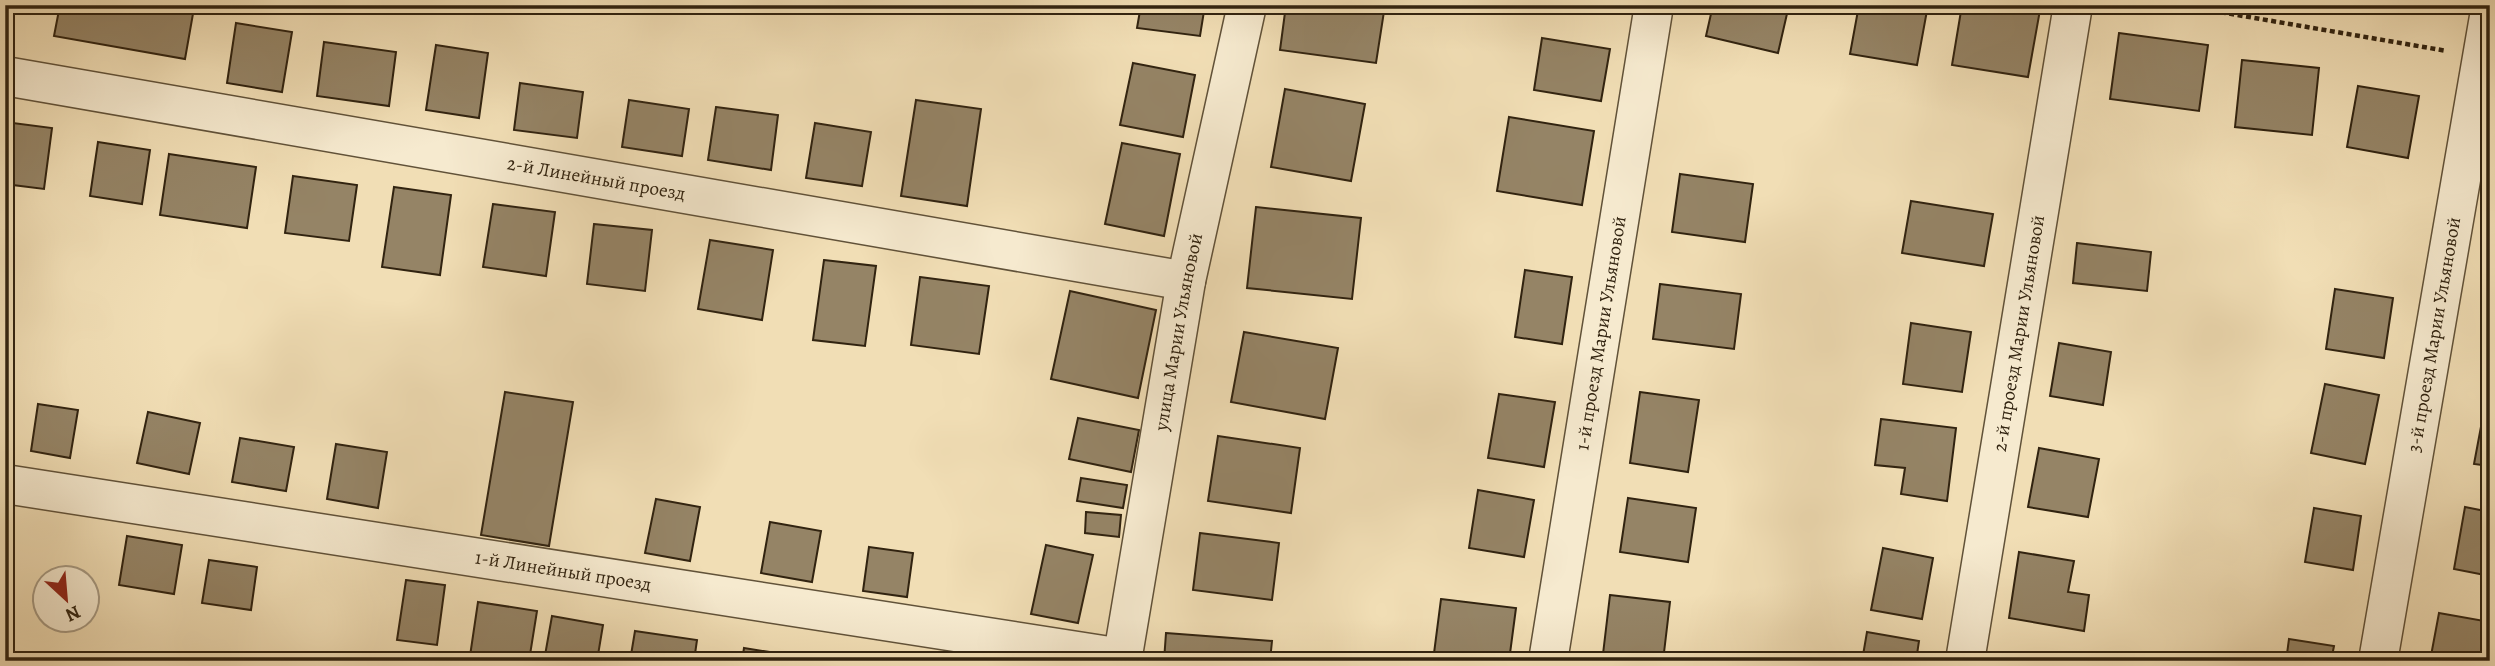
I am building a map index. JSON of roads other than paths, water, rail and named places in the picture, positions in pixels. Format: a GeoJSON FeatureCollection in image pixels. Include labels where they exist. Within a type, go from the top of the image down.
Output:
{"type":"FeatureCollection","features":[{"type":"Feature","properties":{"kind":"street","name":"улица Марии Ульяновой"},"geometry":{"type":"LineString","coordinates":[[1122,659],[1186,281],[1247,5]]}},
{"type":"Feature","properties":{"kind":"street","name":"1-й проезд Марии Ульяновой"},"geometry":{"type":"LineString","coordinates":[[1548,661],[1654,5]]}},
{"type":"Feature","properties":{"kind":"street","name":"2-й проезд Марии Ульяновой"},"geometry":{"type":"LineString","coordinates":[[1965,661],[2073,5]]}},
{"type":"Feature","properties":{"kind":"street","name":"3-й проезд Марии Ульяновой"},"geometry":{"type":"LineString","coordinates":[[2378,661],[2490,11]]}},
{"type":"Feature","properties":{"kind":"street","name":"2-й Линейный проезд"},"geometry":{"type":"LineString","coordinates":[[5,76],[1186,281]]}},
{"type":"Feature","properties":{"kind":"street","name":"1-й Линейный проезд"},"geometry":{"type":"LineString","coordinates":[[5,484],[1122,659]]}}]}
